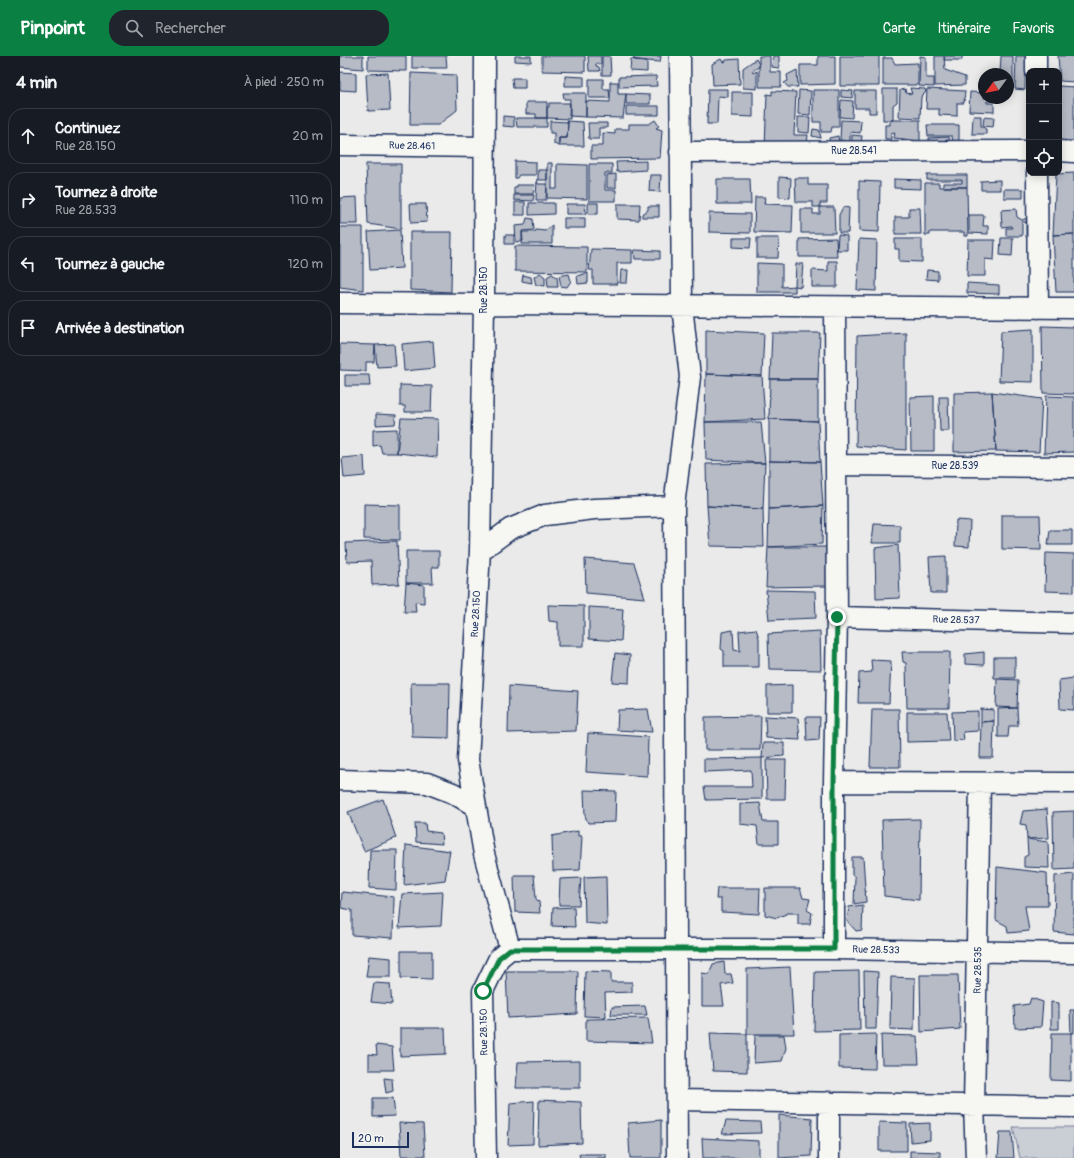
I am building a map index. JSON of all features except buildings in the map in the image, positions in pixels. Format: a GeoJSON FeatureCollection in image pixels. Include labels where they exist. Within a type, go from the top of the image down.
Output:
{"type":"FeatureCollection","features":[{"type":"Feature","properties":{"kind":"street","name":"Rue 28.150"},"geometry":{"type":"LineString","coordinates":[[485,56],[484,304],[480,551],[468,760],[484,854],[510,949],[499,958],[483,991],[486,1158]]}},
{"type":"Feature","properties":{"kind":"street"},"geometry":{"type":"LineString","coordinates":[[677,1158],[674,506],[690,377],[682,306],[680,56]]}},
{"type":"Feature","properties":{"kind":"street"},"geometry":{"type":"LineString","coordinates":[[1036,56],[1036,68]]}},
{"type":"Feature","properties":{"kind":"street","name":"Rue 28.461"},"geometry":{"type":"LineString","coordinates":[[340,145],[485,148]]}},
{"type":"Feature","properties":{"kind":"street","name":"Rue 28.541"},"geometry":{"type":"LineString","coordinates":[[680,152],[1026,151]]}},
{"type":"Feature","properties":{"kind":"street"},"geometry":{"type":"LineString","coordinates":[[1062,151],[1074,152]]}},
{"type":"Feature","properties":{"kind":"street"},"geometry":{"type":"LineString","coordinates":[[1037,176],[1038,308]]}},
{"type":"Feature","properties":{"kind":"street"},"geometry":{"type":"LineString","coordinates":[[340,303],[1074,308]]}},
{"type":"Feature","properties":{"kind":"street"},"geometry":{"type":"LineString","coordinates":[[834,949],[834,782],[837,617],[835,307]]}},
{"type":"Feature","properties":{"kind":"street","name":"Rue 28.539"},"geometry":{"type":"LineString","coordinates":[[836,465],[1074,467]]}},
{"type":"Feature","properties":{"kind":"street"},"geometry":{"type":"LineString","coordinates":[[480,551],[510,529],[545,515],[594,508],[674,506]]}},
{"type":"Feature","properties":{"kind":"street","name":"Rue 28.537"},"geometry":{"type":"LineString","coordinates":[[837,617],[1074,623]]}},
{"type":"Feature","properties":{"kind":"street"},"geometry":{"type":"LineString","coordinates":[[340,780],[427,784],[453,793],[475,806]]}},
{"type":"Feature","properties":{"kind":"street"},"geometry":{"type":"LineString","coordinates":[[834,782],[1074,783]]}},
{"type":"Feature","properties":{"kind":"street","name":"Rue 28.535"},"geometry":{"type":"LineString","coordinates":[[976,1158],[974,1105],[980,783]]}},
{"type":"Feature","properties":{"kind":"street","name":"Rue 28.533"},"geometry":{"type":"LineString","coordinates":[[510,949],[834,949],[1074,953]]}},
{"type":"Feature","properties":{"kind":"street"},"geometry":{"type":"LineString","coordinates":[[677,1100],[1074,1107]]}},
{"type":"Feature","properties":{"kind":"street"},"geometry":{"type":"LineString","coordinates":[[829,1102],[829,1158]]}},
{"type":"Feature","properties":{"kind":"shaded area"},"geometry":{"type":"Polygon","coordinates":[[[1013,1127],[1074,1127],[1074,1158],[1020,1158],[1013,1127]]]}},
{"type":"Feature","properties":{"kind":"route"},"geometry":{"type":"LineString","coordinates":[[483,991],[499,958],[510,949],[834,949],[834,782],[837,617]]}}]}
